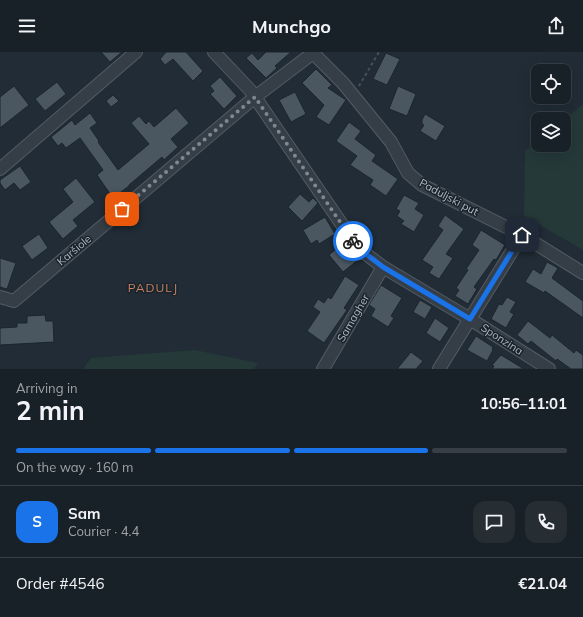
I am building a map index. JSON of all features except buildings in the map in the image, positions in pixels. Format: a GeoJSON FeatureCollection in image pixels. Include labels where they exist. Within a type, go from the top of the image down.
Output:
{"type":"FeatureCollection","features":[{"type":"Feature","properties":{"kind":"street"},"geometry":{"type":"LineString","coordinates":[[0,169],[136,52]]}},
{"type":"Feature","properties":{"kind":"street","name":"Sponzina"},"geometry":{"type":"LineString","coordinates":[[214,52],[250,90],[358,248],[383,267],[470,319],[549,369]]}},
{"type":"Feature","properties":{"kind":"street","name":"Karšiole"},"geometry":{"type":"LineString","coordinates":[[0,297],[14,301],[255,97],[313,53]]}},
{"type":"Feature","properties":{"kind":"street","name":"Paduljski put"},"geometry":{"type":"LineString","coordinates":[[313,53],[343,83],[391,142],[408,173],[422,185],[522,235],[583,273]]}},
{"type":"Feature","properties":{"kind":"street"},"geometry":{"type":"LineString","coordinates":[[439,369],[522,235]]}},
{"type":"Feature","properties":{"kind":"street","name":"Samagher"},"geometry":{"type":"LineString","coordinates":[[323,369],[383,267]]}},
{"type":"Feature","properties":{"kind":"path"},"geometry":{"type":"LineString","coordinates":[[353,96],[379,52]]}},
{"type":"Feature","properties":{"kind":"green space"},"geometry":{"type":"Polygon","coordinates":[[[583,104],[583,250],[524,216],[525,151],[531,146],[531,152],[571,152],[571,114],[583,104]]]}},
{"type":"Feature","properties":{"kind":"green space"},"geometry":{"type":"Polygon","coordinates":[[[195,350],[258,363],[254,369],[83,369],[91,358],[195,350]]]}},
{"type":"Feature","properties":{"kind":"way so far"},"geometry":{"type":"LineString","coordinates":[[122,209],[255,97],[353,241]]}},
{"type":"Feature","properties":{"kind":"district","name":"PADULJ"},"geometry":{"type":"Point","coordinates":[153,287]}},
{"type":"Feature","properties":{"kind":"route"},"geometry":{"type":"LineString","coordinates":[[353,241],[358,248],[383,267],[470,319],[522,235]]}}]}
